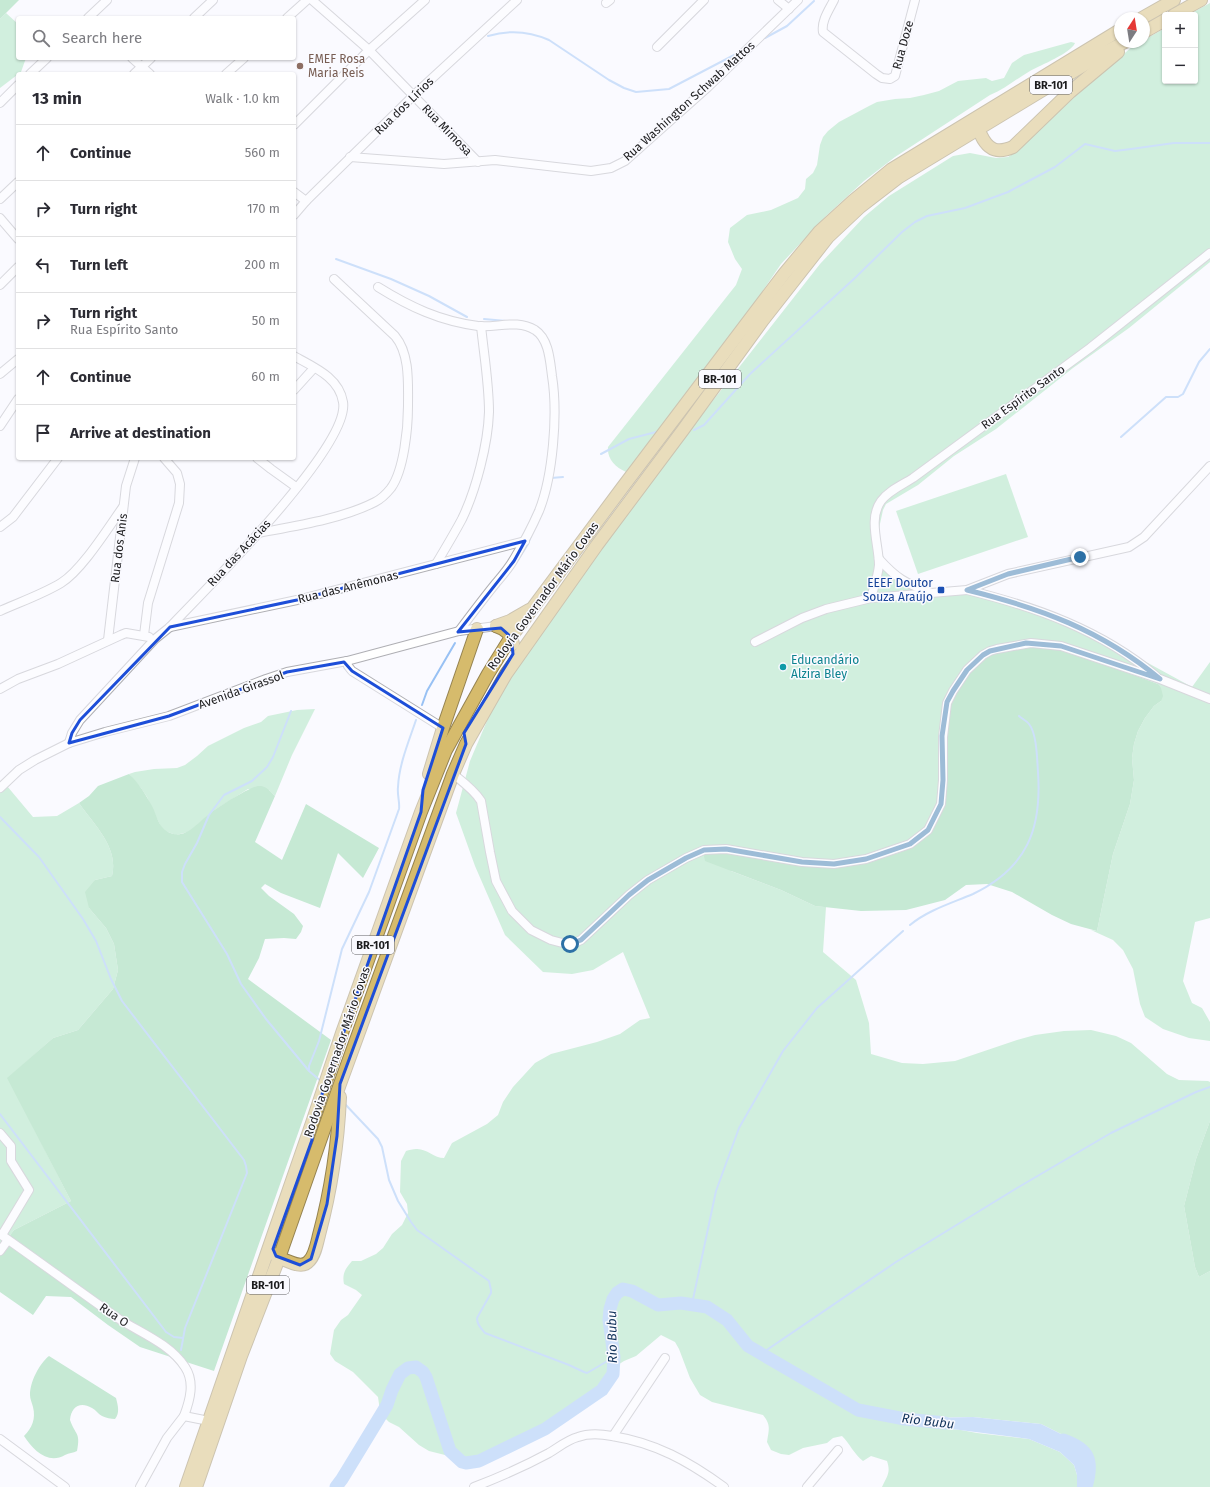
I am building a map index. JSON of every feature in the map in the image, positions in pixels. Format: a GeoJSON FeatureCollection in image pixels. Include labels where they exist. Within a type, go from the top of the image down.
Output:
{"type":"FeatureCollection","features":[{"type":"Feature","properties":{"kind":"highway"},"geometry":{"type":"LineString","coordinates":[[1179,12],[1201,0]]}},
{"type":"Feature","properties":{"kind":"highway"},"geometry":{"type":"LineString","coordinates":[[1150,13],[1172,1]]}},
{"type":"Feature","properties":{"kind":"highway"},"geometry":{"type":"LineString","coordinates":[[1150,29],[1162,22]]}},
{"type":"Feature","properties":{"kind":"highway","name":"Rodovia Governador Mário Covas"},"geometry":{"type":"LineString","coordinates":[[186,1487],[342,1033],[421,812],[446,750],[462,719],[511,637],[784,274],[819,232],[853,201],[892,169],[1114,34]]}},
{"type":"Feature","properties":{"kind":"highway","name":"Rodovia Governador Mário Covas"},"geometry":{"type":"LineString","coordinates":[[196,1487],[241,1356],[279,1258],[340,1084],[453,774],[466,744],[506,674],[597,545],[763,320],[828,237],[871,198],[900,177],[1114,48]]}},
{"type":"Feature","properties":{"kind":"highway"},"geometry":{"type":"LineString","coordinates":[[995,106],[978,123],[978,129],[984,142],[994,150],[1000,151],[1013,147],[1097,68],[1123,48]]}},
{"type":"Feature","properties":{"kind":"highway"},"geometry":{"type":"LineString","coordinates":[[496,626],[510,621],[533,608]]}},
{"type":"Feature","properties":{"kind":"highway"},"geometry":{"type":"LineString","coordinates":[[466,744],[463,738],[464,732],[512,657],[514,649],[511,637],[506,631],[496,626]]}},
{"type":"Feature","properties":{"kind":"highway"},"geometry":{"type":"LineString","coordinates":[[421,812],[423,790],[477,629]]}},
{"type":"Feature","properties":{"kind":"highway"},"geometry":{"type":"LineString","coordinates":[[313,1120],[312,1140],[273,1249],[275,1255],[279,1258],[300,1266],[311,1258],[315,1249],[327,1204],[334,1166],[340,1084]]}},
{"type":"Feature","properties":{"kind":"street"},"geometry":{"type":"LineString","coordinates":[[91,16],[107,0]]}},
{"type":"Feature","properties":{"kind":"street"},"geometry":{"type":"LineString","coordinates":[[196,16],[213,0]]}},
{"type":"Feature","properties":{"kind":"street"},"geometry":{"type":"LineString","coordinates":[[289,16],[307,0]]}},
{"type":"Feature","properties":{"kind":"street","name":"Rua Mimosa"},"geometry":{"type":"LineString","coordinates":[[312,0],[370,50],[478,162]]}},
{"type":"Feature","properties":{"kind":"street"},"geometry":{"type":"LineString","coordinates":[[296,123],[370,50],[425,0]]}},
{"type":"Feature","properties":{"kind":"street"},"geometry":{"type":"LineString","coordinates":[[657,46],[704,0]]}},
{"type":"Feature","properties":{"kind":"street"},"geometry":{"type":"LineString","coordinates":[[778,0],[790,9]]}},
{"type":"Feature","properties":{"kind":"street","name":"Rua Washington Schwab Mattos"},"geometry":{"type":"LineString","coordinates":[[350,157],[444,164],[495,160],[591,171],[611,168],[625,161],[708,87],[798,0]]}},
{"type":"Feature","properties":{"kind":"street","name":"Rua Doze"},"geometry":{"type":"LineString","coordinates":[[834,0],[824,21],[823,32],[882,78],[890,79],[895,76],[915,0]]}},
{"type":"Feature","properties":{"kind":"street","name":"Rua dos Lírios"},"geometry":{"type":"LineString","coordinates":[[296,213],[350,157],[513,1]]}},
{"type":"Feature","properties":{"kind":"street"},"geometry":{"type":"LineString","coordinates":[[32,72],[44,60]]}},
{"type":"Feature","properties":{"kind":"street"},"geometry":{"type":"LineString","coordinates":[[134,60],[148,72]]}},
{"type":"Feature","properties":{"kind":"street"},"geometry":{"type":"LineString","coordinates":[[136,72],[149,60]]}},
{"type":"Feature","properties":{"kind":"street"},"geometry":{"type":"LineString","coordinates":[[228,72],[242,60]]}},
{"type":"Feature","properties":{"kind":"street"},"geometry":{"type":"LineString","coordinates":[[0,103],[16,88]]}},
{"type":"Feature","properties":{"kind":"street"},"geometry":{"type":"LineString","coordinates":[[0,199],[16,184]]}},
{"type":"Feature","properties":{"kind":"street"},"geometry":{"type":"LineString","coordinates":[[296,194],[306,201]]}},
{"type":"Feature","properties":{"kind":"street"},"geometry":{"type":"LineString","coordinates":[[0,218],[16,237]]}},
{"type":"Feature","properties":{"kind":"street","name":"Rua Espírito Santo"},"geometry":{"type":"LineString","coordinates":[[871,598],[877,576],[879,559],[875,518],[878,506],[884,498],[1090,348],[1210,253]]}},
{"type":"Feature","properties":{"kind":"street"},"geometry":{"type":"LineString","coordinates":[[0,285],[16,269]]}},
{"type":"Feature","properties":{"kind":"street"},"geometry":{"type":"LineString","coordinates":[[258,533],[351,512],[383,497],[391,488],[396,478],[406,440],[408,415],[406,363],[404,351],[401,343],[395,336],[334,280]]}},
{"type":"Feature","properties":{"kind":"street"},"geometry":{"type":"LineString","coordinates":[[378,287],[404,302],[453,322],[481,326],[512,324],[530,327],[537,331],[541,336],[548,353],[554,390],[555,424],[548,477],[539,510],[525,541],[514,560],[459,631]]}},
{"type":"Feature","properties":{"kind":"street"},"geometry":{"type":"LineString","coordinates":[[436,564],[462,519],[468,505],[478,477],[488,427],[489,398],[481,326]]}},
{"type":"Feature","properties":{"kind":"street","name":"Rua das Acácias"},"geometry":{"type":"LineString","coordinates":[[69,743],[80,720],[155,639],[170,627],[258,533],[311,470],[334,434],[342,414],[343,402],[335,384],[331,378],[296,357]]}},
{"type":"Feature","properties":{"kind":"street"},"geometry":{"type":"LineString","coordinates":[[0,374],[16,361]]}},
{"type":"Feature","properties":{"kind":"street"},"geometry":{"type":"LineString","coordinates":[[296,388],[314,368]]}},
{"type":"Feature","properties":{"kind":"street"},"geometry":{"type":"LineString","coordinates":[[0,426],[16,402]]}},
{"type":"Feature","properties":{"kind":"street"},"geometry":{"type":"LineString","coordinates":[[0,527],[13,516],[56,460]]}},
{"type":"Feature","properties":{"kind":"street","name":"Rua dos Anis"},"geometry":{"type":"LineString","coordinates":[[108,640],[126,486],[134,460]]}},
{"type":"Feature","properties":{"kind":"street"},"geometry":{"type":"LineString","coordinates":[[144,635],[148,603],[179,503],[180,484],[177,473],[166,460]]}},
{"type":"Feature","properties":{"kind":"street"},"geometry":{"type":"LineString","coordinates":[[259,460],[296,487]]}},
{"type":"Feature","properties":{"kind":"street"},"geometry":{"type":"LineString","coordinates":[[755,642],[802,618],[826,609],[871,598],[967,590],[1019,572],[1129,547],[1144,537],[1210,466]]}},
{"type":"Feature","properties":{"kind":"street"},"geometry":{"type":"LineString","coordinates":[[0,611],[62,583],[84,560],[123,507]]}},
{"type":"Feature","properties":{"kind":"street","name":"Rua das Anêmonas"},"geometry":{"type":"LineString","coordinates":[[170,627],[297,600],[525,541]]}},
{"type":"Feature","properties":{"kind":"street"},"geometry":{"type":"LineString","coordinates":[[879,559],[903,582],[931,593]]}},
{"type":"Feature","properties":{"kind":"street"},"geometry":{"type":"LineString","coordinates":[[967,590],[1037,610],[1070,623],[1131,657],[1160,679]]}},
{"type":"Feature","properties":{"kind":"street","name":"Avenida Girassol"},"geometry":{"type":"LineString","coordinates":[[0,788],[19,770],[69,743],[169,716],[287,672],[347,662],[459,631],[496,626]]}},
{"type":"Feature","properties":{"kind":"street"},"geometry":{"type":"LineString","coordinates":[[0,689],[18,679],[58,664],[108,640],[126,634],[144,635],[155,639]]}},
{"type":"Feature","properties":{"kind":"street"},"geometry":{"type":"LineString","coordinates":[[453,774],[470,787],[481,801],[496,881],[512,911],[531,930],[550,940],[570,944],[581,940],[629,895],[648,880],[686,858],[704,850],[726,849],[802,862],[834,864],[866,859],[910,844],[928,830],[941,804],[943,780],[942,736],[947,702],[967,670],[983,655],[990,651],[1026,643],[1061,646],[1160,679],[1210,699]]}},
{"type":"Feature","properties":{"kind":"street"},"geometry":{"type":"LineString","coordinates":[[347,662],[352,671],[443,728]]}},
{"type":"Feature","properties":{"kind":"street"},"geometry":{"type":"LineString","coordinates":[[0,1133],[11,1146],[11,1160],[29,1190],[4,1236],[0,1251]]}},
{"type":"Feature","properties":{"kind":"street","name":"Rua O"},"geometry":{"type":"LineString","coordinates":[[4,1236],[120,1319],[170,1350],[185,1367],[190,1376],[191,1387],[189,1403],[184,1416],[167,1438],[140,1487]]}},
{"type":"Feature","properties":{"kind":"street"},"geometry":{"type":"LineString","coordinates":[[613,1436],[665,1358]]}},
{"type":"Feature","properties":{"kind":"street"},"geometry":{"type":"LineString","coordinates":[[184,1416],[209,1421]]}},
{"type":"Feature","properties":{"kind":"street"},"geometry":{"type":"LineString","coordinates":[[474,1487],[550,1453],[572,1439],[589,1434],[613,1436],[641,1442],[662,1449],[689,1464],[724,1487]]}},
{"type":"Feature","properties":{"kind":"street"},"geometry":{"type":"LineString","coordinates":[[0,1439],[65,1487]]}},
{"type":"Feature","properties":{"kind":"street"},"geometry":{"type":"LineString","coordinates":[[807,1487],[838,1450]]}},
{"type":"Feature","properties":{"kind":"highlighted area"},"geometry":{"type":"Polygon","coordinates":[[[525,541],[514,561],[458,632],[501,628],[511,637],[513,654],[464,733],[466,744],[340,1084],[337,1136],[327,1204],[311,1259],[300,1265],[276,1256],[273,1249],[312,1140],[313,1120],[421,812],[423,790],[443,728],[352,671],[344,662],[287,672],[169,716],[69,743],[72,733],[80,720],[170,627],[297,600],[525,541]]]}},
{"type":"Feature","properties":{"kind":"green space"},"geometry":{"type":"Polygon","coordinates":[[[0,0],[19,0],[0,19],[0,0]]]}},
{"type":"Feature","properties":{"kind":"green space"},"geometry":{"type":"Polygon","coordinates":[[[1210,3],[1210,262],[1129,328],[1073,368],[996,429],[954,456],[918,485],[886,504],[883,510],[878,533],[879,546],[884,558],[898,576],[933,590],[984,591],[1126,651],[1192,687],[1210,662],[1210,918],[1195,922],[1183,981],[1192,1003],[1202,1008],[1210,1022],[1210,1041],[1189,1038],[1163,1029],[1145,1017],[1140,1004],[1133,969],[1123,950],[1113,940],[1091,930],[1097,931],[1113,854],[1130,804],[1134,780],[1132,758],[1134,744],[1138,731],[1145,718],[1154,706],[1161,701],[1158,684],[1086,657],[944,786],[927,835],[915,845],[898,853],[848,866],[731,871],[781,890],[815,906],[826,907],[823,952],[856,980],[869,1023],[871,1054],[902,1063],[923,1064],[955,1061],[1035,1035],[1064,1031],[1091,1030],[1116,1036],[1131,1043],[1167,1074],[1179,1080],[1210,1082],[1210,1121],[1196,1159],[1184,1206],[1195,1267],[1199,1277],[1210,1271],[1210,1487],[1089,1487],[1089,1471],[1067,1437],[1041,1424],[973,1417],[932,1418],[938,1428],[1029,1439],[1060,1452],[1074,1465],[1077,1475],[1077,1487],[882,1487],[888,1472],[887,1461],[871,1456],[863,1461],[842,1436],[833,1438],[827,1443],[803,1448],[789,1455],[771,1450],[767,1442],[769,1430],[766,1418],[763,1415],[712,1402],[700,1395],[690,1378],[675,1342],[661,1335],[636,1356],[613,1368],[604,1385],[603,1393],[600,1396],[589,1401],[530,1441],[500,1455],[477,1461],[461,1459],[429,1451],[419,1445],[399,1427],[389,1422],[379,1412],[378,1397],[353,1372],[335,1361],[330,1354],[334,1330],[341,1320],[348,1315],[362,1295],[344,1284],[343,1277],[346,1269],[352,1261],[361,1261],[376,1254],[383,1248],[392,1234],[402,1225],[408,1213],[407,1204],[400,1192],[401,1161],[406,1151],[420,1149],[440,1158],[444,1158],[452,1143],[487,1124],[498,1115],[503,1102],[513,1087],[535,1063],[551,1054],[597,1042],[620,1034],[640,1020],[650,1018],[623,952],[593,970],[572,974],[543,972],[505,935],[475,866],[456,813],[470,761],[492,709],[523,657],[642,493],[820,264],[864,217],[889,196],[953,156],[970,153],[996,158],[1008,157],[1018,150],[1083,89],[1131,48],[1150,48],[1150,37],[1162,30],[1162,84],[1198,84],[1198,12],[1194,12],[1210,3]]]}},
{"type":"Feature","properties":{"kind":"green space"},"geometry":{"type":"Polygon","coordinates":[[[6,13],[16,22],[16,60],[25,60],[21,72],[16,72],[16,76],[0,88],[0,19],[6,13]]]}},
{"type":"Feature","properties":{"kind":"green space"},"geometry":{"type":"Polygon","coordinates":[[[1071,42],[1075,43],[1068,51],[1030,71],[1006,87],[990,95],[895,157],[864,181],[826,216],[781,264],[760,295],[626,472],[618,468],[612,462],[608,447],[736,285],[742,269],[735,259],[728,242],[730,228],[747,215],[771,210],[798,198],[805,189],[806,179],[813,173],[817,165],[820,145],[823,137],[828,131],[839,122],[877,102],[924,95],[939,91],[958,81],[986,78],[992,81],[1004,78],[1012,63],[1024,55],[1071,42]]]}},
{"type":"Feature","properties":{"kind":"green space"},"geometry":{"type":"Polygon","coordinates":[[[1006,474],[1028,537],[918,574],[896,511],[1006,474]]]}},
{"type":"Feature","properties":{"kind":"green space"},"geometry":{"type":"Polygon","coordinates":[[[1013,646],[1052,647],[1086,657],[1158,684],[1161,688],[1163,696],[1161,701],[1154,706],[1145,718],[1138,731],[1134,744],[1132,758],[1134,780],[1130,804],[1113,854],[1097,931],[1071,924],[1012,892],[987,884],[966,885],[945,900],[906,910],[861,911],[815,906],[781,890],[705,861],[705,852],[717,850],[829,867],[848,866],[898,853],[915,845],[927,835],[942,805],[948,703],[962,679],[987,654],[1013,646]]]}},
{"type":"Feature","properties":{"kind":"green space"},"geometry":{"type":"Polygon","coordinates":[[[315,709],[292,755],[275,796],[269,790],[248,789],[210,813],[188,832],[176,835],[165,831],[161,827],[147,797],[129,774],[154,769],[177,768],[185,765],[208,746],[244,728],[261,722],[268,716],[297,710],[315,709]]]}},
{"type":"Feature","properties":{"kind":"green space"},"geometry":{"type":"Polygon","coordinates":[[[129,774],[145,793],[162,827],[168,832],[174,834],[185,833],[227,802],[250,789],[262,786],[275,796],[255,842],[282,860],[306,804],[379,848],[363,878],[338,853],[320,908],[281,893],[265,884],[261,888],[269,896],[294,914],[303,926],[296,939],[265,939],[259,958],[248,979],[331,1040],[214,1371],[140,1347],[71,1297],[46,1296],[33,1315],[0,1292],[0,1248],[14,1230],[71,1201],[7,1078],[53,1038],[78,1030],[113,989],[118,970],[114,944],[106,928],[89,908],[85,892],[95,880],[112,876],[112,855],[104,837],[79,803],[89,796],[98,786],[129,774]]]}},
{"type":"Feature","properties":{"kind":"green space"},"geometry":{"type":"Polygon","coordinates":[[[7,786],[33,817],[57,816],[79,803],[104,837],[112,855],[112,876],[95,880],[89,908],[106,928],[114,944],[118,970],[113,989],[78,1030],[53,1038],[8,1078],[71,1201],[14,1230],[0,1248],[0,793],[7,786]]]}},
{"type":"Feature","properties":{"kind":"green space"},"geometry":{"type":"Polygon","coordinates":[[[1210,1121],[1210,1271],[1199,1277],[1195,1267],[1184,1206],[1196,1159],[1210,1121]]]}},
{"type":"Feature","properties":{"kind":"green space"},"geometry":{"type":"Polygon","coordinates":[[[49,1356],[116,1398],[118,1409],[117,1417],[113,1419],[102,1416],[88,1406],[77,1406],[72,1412],[70,1420],[78,1437],[77,1451],[59,1458],[47,1457],[36,1451],[24,1436],[29,1430],[34,1419],[34,1411],[30,1398],[30,1390],[33,1379],[45,1359],[49,1356]]]}},
{"type":"Feature","properties":{"kind":"water"},"geometry":{"type":"Polygon","coordinates":[[[973,1417],[1041,1424],[1067,1437],[1083,1453],[1089,1471],[1089,1487],[1077,1487],[1077,1475],[1074,1465],[1060,1452],[1029,1439],[929,1426],[927,1421],[932,1418],[973,1417]]]}},
{"type":"Feature","properties":{"kind":"waterway"},"geometry":{"type":"LineString","coordinates":[[765,38],[787,26],[814,1]]}},
{"type":"Feature","properties":{"kind":"waterway"},"geometry":{"type":"LineString","coordinates":[[488,36],[518,32],[549,40],[609,80],[624,88],[636,92],[669,89],[736,54]]}},
{"type":"Feature","properties":{"kind":"waterway"},"geometry":{"type":"LineString","coordinates":[[694,430],[704,425],[750,374],[856,277],[902,232],[915,222],[927,216],[965,208],[1008,192],[1055,167],[1085,144],[1115,151],[1174,143],[1210,143]]}},
{"type":"Feature","properties":{"kind":"waterway"},"geometry":{"type":"LineString","coordinates":[[336,259],[391,279],[429,296],[467,317]]}},
{"type":"Feature","properties":{"kind":"waterway"},"geometry":{"type":"LineString","coordinates":[[484,319],[506,321]]}},
{"type":"Feature","properties":{"kind":"waterway"},"geometry":{"type":"LineString","coordinates":[[1121,437],[1166,397],[1178,397],[1183,394],[1199,362],[1210,349]]}},
{"type":"Feature","properties":{"kind":"waterway"},"geometry":{"type":"LineString","coordinates":[[601,454],[629,439],[656,432]]}},
{"type":"Feature","properties":{"kind":"waterway"},"geometry":{"type":"LineString","coordinates":[[551,478],[563,477]]}},
{"type":"Feature","properties":{"kind":"waterway"},"geometry":{"type":"LineString","coordinates":[[518,560],[531,536]]}},
{"type":"Feature","properties":{"kind":"waterway"},"geometry":{"type":"LineString","coordinates":[[422,705],[427,691],[455,643]]}},
{"type":"Feature","properties":{"kind":"waterway"},"geometry":{"type":"LineString","coordinates":[[291,711],[273,757],[267,767],[252,781],[224,795],[209,815],[197,843],[185,864],[182,872],[182,882],[227,954],[241,984],[266,1019],[309,1071],[322,1082]]}},
{"type":"Feature","properties":{"kind":"waterway"},"geometry":{"type":"LineString","coordinates":[[910,925],[924,915],[973,894],[991,884],[1006,872],[1018,859],[1027,845],[1033,829],[1037,811],[1039,793],[1037,760],[1032,728],[1019,716]]}},
{"type":"Feature","properties":{"kind":"waterway"},"geometry":{"type":"LineString","coordinates":[[309,1070],[309,1066],[319,1041],[342,949],[369,892],[399,809],[398,790],[400,770],[416,720]]}},
{"type":"Feature","properties":{"kind":"waterway"},"geometry":{"type":"LineString","coordinates":[[0,817],[39,857],[83,919],[96,941],[111,979],[122,1001],[244,1160],[247,1173],[185,1328],[181,1350]]}},
{"type":"Feature","properties":{"kind":"waterway"},"geometry":{"type":"LineString","coordinates":[[692,1304],[716,1191],[739,1128],[783,1051],[817,1008],[903,931]]}},
{"type":"Feature","properties":{"kind":"waterway"},"geometry":{"type":"LineString","coordinates":[[761,1354],[896,1262],[1017,1188],[1111,1133],[1196,1092],[1210,1087]]}},
{"type":"Feature","properties":{"kind":"waterway"},"geometry":{"type":"LineString","coordinates":[[344,1103],[378,1139],[382,1147],[389,1180],[398,1201],[417,1230],[489,1281],[491,1293],[477,1318],[478,1325],[485,1333],[587,1373],[614,1357]]}},
{"type":"Feature","properties":{"kind":"waterway"},"geometry":{"type":"LineString","coordinates":[[0,1114],[166,1332],[174,1337],[183,1338]]}},
{"type":"Feature","properties":{"kind":"waterway","name":"Rio Bubu"},"geometry":{"type":"LineString","coordinates":[[336,1487],[387,1405],[400,1374],[408,1368],[416,1367],[423,1372],[426,1377],[450,1451],[462,1462],[466,1463],[479,1461],[545,1429],[602,1390],[613,1374],[614,1357],[609,1320],[610,1309],[613,1299],[617,1293],[623,1289],[632,1291],[658,1305],[681,1303],[707,1307],[727,1320],[748,1346],[858,1410],[905,1419],[945,1423]]}},
{"type":"Feature","properties":{"kind":"waterway","name":"Rio Bubu"},"geometry":{"type":"LineString","coordinates":[[1063,1440],[1079,1447],[1087,1457],[1089,1470],[1086,1487]]}},
{"type":"Feature","properties":{"kind":"place","name":"EMEF Rosa Maria Reis"},"geometry":{"type":"Point","coordinates":[300,66]}},
{"type":"Feature","properties":{"kind":"place","name":"EEEF Doutor Souza Araújo"},"geometry":{"type":"Point","coordinates":[941,590]}},
{"type":"Feature","properties":{"kind":"place","name":"Educandário Alzira Bley"},"geometry":{"type":"Point","coordinates":[783,667]}},
{"type":"Feature","properties":{"kind":"route"},"geometry":{"type":"LineString","coordinates":[[570,944],[581,940],[629,895],[662,870],[704,850],[726,849],[802,862],[834,864],[866,859],[910,844],[928,830],[941,804],[943,787],[942,736],[947,702],[967,670],[983,655],[990,651],[1026,643],[1061,646],[1160,679],[1144,665],[1085,630],[1070,623],[1044,612],[967,590],[1008,574],[1080,557]]}}]}
